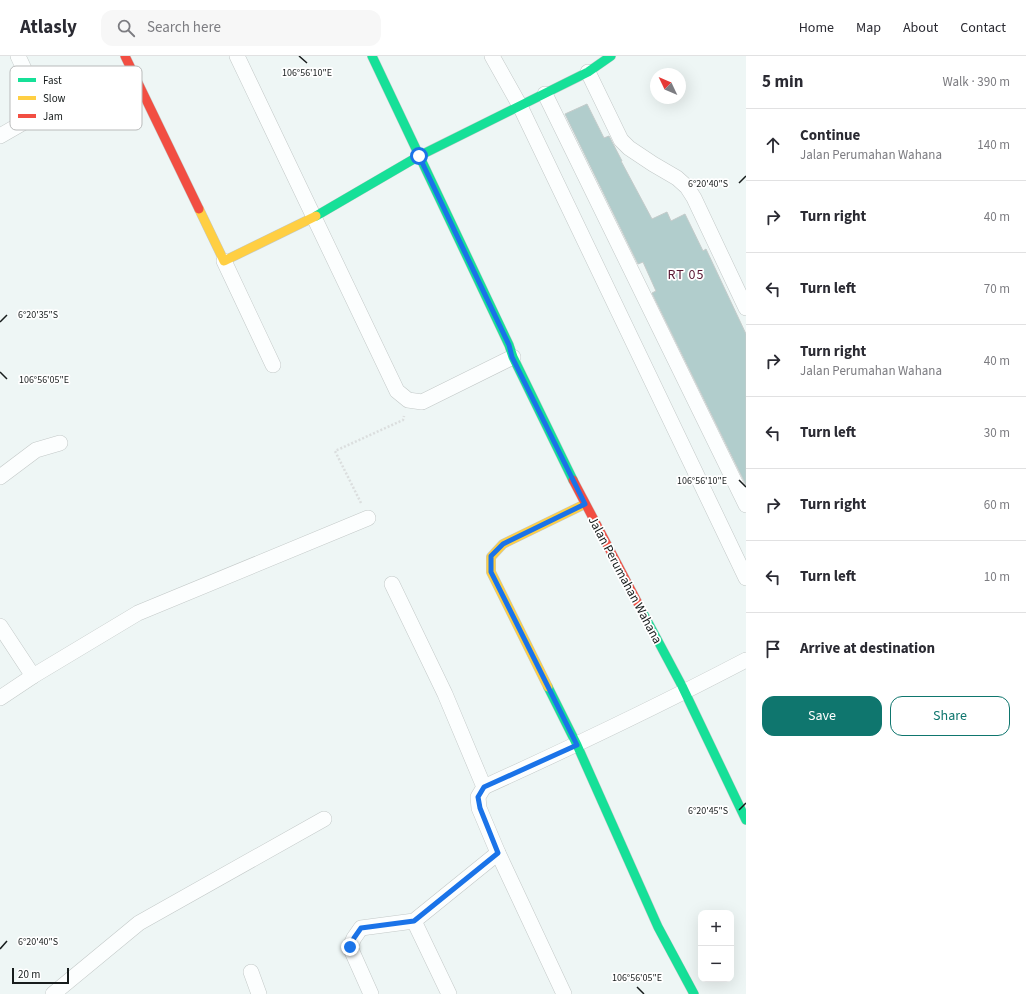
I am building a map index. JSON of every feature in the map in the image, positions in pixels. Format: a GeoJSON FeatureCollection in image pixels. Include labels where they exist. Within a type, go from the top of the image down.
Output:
{"type":"FeatureCollection","features":[{"type":"Feature","properties":{"kind":"street"},"geometry":{"type":"LineString","coordinates":[[18,56],[23,66]]}},
{"type":"Feature","properties":{"kind":"street"},"geometry":{"type":"LineString","coordinates":[[125,56],[130,66]]}},
{"type":"Feature","properties":{"kind":"street"},"geometry":{"type":"LineString","coordinates":[[237,56],[397,391],[408,400],[422,402],[512,357]]}},
{"type":"Feature","properties":{"kind":"street","name":"Jalan Perumahan Wahana"},"geometry":{"type":"LineString","coordinates":[[372,56],[509,345],[512,357],[585,504],[684,692],[746,820]]}},
{"type":"Feature","properties":{"kind":"street"},"geometry":{"type":"LineString","coordinates":[[492,56],[520,106],[746,578]]}},
{"type":"Feature","properties":{"kind":"street"},"geometry":{"type":"LineString","coordinates":[[224,261],[314,217],[419,156],[588,72],[611,56]]}},
{"type":"Feature","properties":{"kind":"street"},"geometry":{"type":"LineString","coordinates":[[588,72],[620,140],[629,148],[677,178],[687,187],[694,198],[746,308]]}},
{"type":"Feature","properties":{"kind":"street"},"geometry":{"type":"LineString","coordinates":[[142,91],[273,365]]}},
{"type":"Feature","properties":{"kind":"street"},"geometry":{"type":"LineString","coordinates":[[546,94],[746,505]]}},
{"type":"Feature","properties":{"kind":"street"},"geometry":{"type":"LineString","coordinates":[[0,136],[10,130]]}},
{"type":"Feature","properties":{"kind":"street"},"geometry":{"type":"LineString","coordinates":[[0,477],[36,450],[60,443]]}},
{"type":"Feature","properties":{"kind":"street"},"geometry":{"type":"LineString","coordinates":[[585,504],[503,544],[491,556],[491,572],[577,745],[658,927],[694,994]]}},
{"type":"Feature","properties":{"kind":"street"},"geometry":{"type":"LineString","coordinates":[[0,698],[33,676],[138,613],[368,518]]}},
{"type":"Feature","properties":{"kind":"street"},"geometry":{"type":"LineString","coordinates":[[392,584],[445,694],[484,787]]}},
{"type":"Feature","properties":{"kind":"street"},"geometry":{"type":"LineString","coordinates":[[0,626],[33,676]]}},
{"type":"Feature","properties":{"kind":"street"},"geometry":{"type":"LineString","coordinates":[[564,994],[498,853],[480,808],[478,797],[484,787],[577,745],[746,660]]}},
{"type":"Feature","properties":{"kind":"street"},"geometry":{"type":"LineString","coordinates":[[53,994],[139,923],[324,819]]}},
{"type":"Feature","properties":{"kind":"street"},"geometry":{"type":"LineString","coordinates":[[371,994],[350,947],[361,928],[414,921],[498,853]]}},
{"type":"Feature","properties":{"kind":"street"},"geometry":{"type":"LineString","coordinates":[[414,921],[450,994]]}},
{"type":"Feature","properties":{"kind":"street"},"geometry":{"type":"LineString","coordinates":[[251,972],[259,994]]}},
{"type":"Feature","properties":{"kind":"path"},"geometry":{"type":"LineString","coordinates":[[368,518],[335,451],[403,420],[408,400]]}},
{"type":"Feature","properties":{"kind":"building"},"geometry":{"type":"Polygon","coordinates":[[[587,104],[604,138],[609,136],[652,219],[667,212],[671,221],[685,214],[703,251],[706,249],[746,334],[746,485],[652,293],[656,291],[643,262],[638,264],[565,114],[587,104]]]}},
{"type":"Feature","properties":{"kind":"traffic: fast"},"geometry":{"type":"LineString","coordinates":[[372,56],[509,345],[513,357],[573,480]]}},
{"type":"Feature","properties":{"kind":"traffic: fast"},"geometry":{"type":"LineString","coordinates":[[316,216],[419,156],[588,72],[611,56]]}},
{"type":"Feature","properties":{"kind":"traffic: fast"},"geometry":{"type":"LineString","coordinates":[[642,611],[682,686],[746,820]]}},
{"type":"Feature","properties":{"kind":"traffic: fast"},"geometry":{"type":"LineString","coordinates":[[548,687],[577,745],[658,927],[694,994]]}},
{"type":"Feature","properties":{"kind":"traffic: slow"},"geometry":{"type":"LineString","coordinates":[[199,209],[224,261],[316,216]]}},
{"type":"Feature","properties":{"kind":"traffic: slow"},"geometry":{"type":"LineString","coordinates":[[548,687],[491,572],[491,557],[503,544],[585,504]]}},
{"type":"Feature","properties":{"kind":"traffic: jam"},"geometry":{"type":"LineString","coordinates":[[125,56],[130,66]]}},
{"type":"Feature","properties":{"kind":"traffic: jam"},"geometry":{"type":"LineString","coordinates":[[142,91],[199,209]]}},
{"type":"Feature","properties":{"kind":"traffic: jam"},"geometry":{"type":"LineString","coordinates":[[573,480],[642,611]]}},
{"type":"Feature","properties":{"kind":"district","name":"RT 05"},"geometry":{"type":"Point","coordinates":[686,275]}},
{"type":"Feature","properties":{"kind":"route"},"geometry":{"type":"LineString","coordinates":[[350,947],[361,928],[414,921],[498,853],[480,808],[478,797],[484,787],[577,745],[491,572],[491,556],[503,544],[585,504],[512,357],[509,345],[419,156]]}}]}
